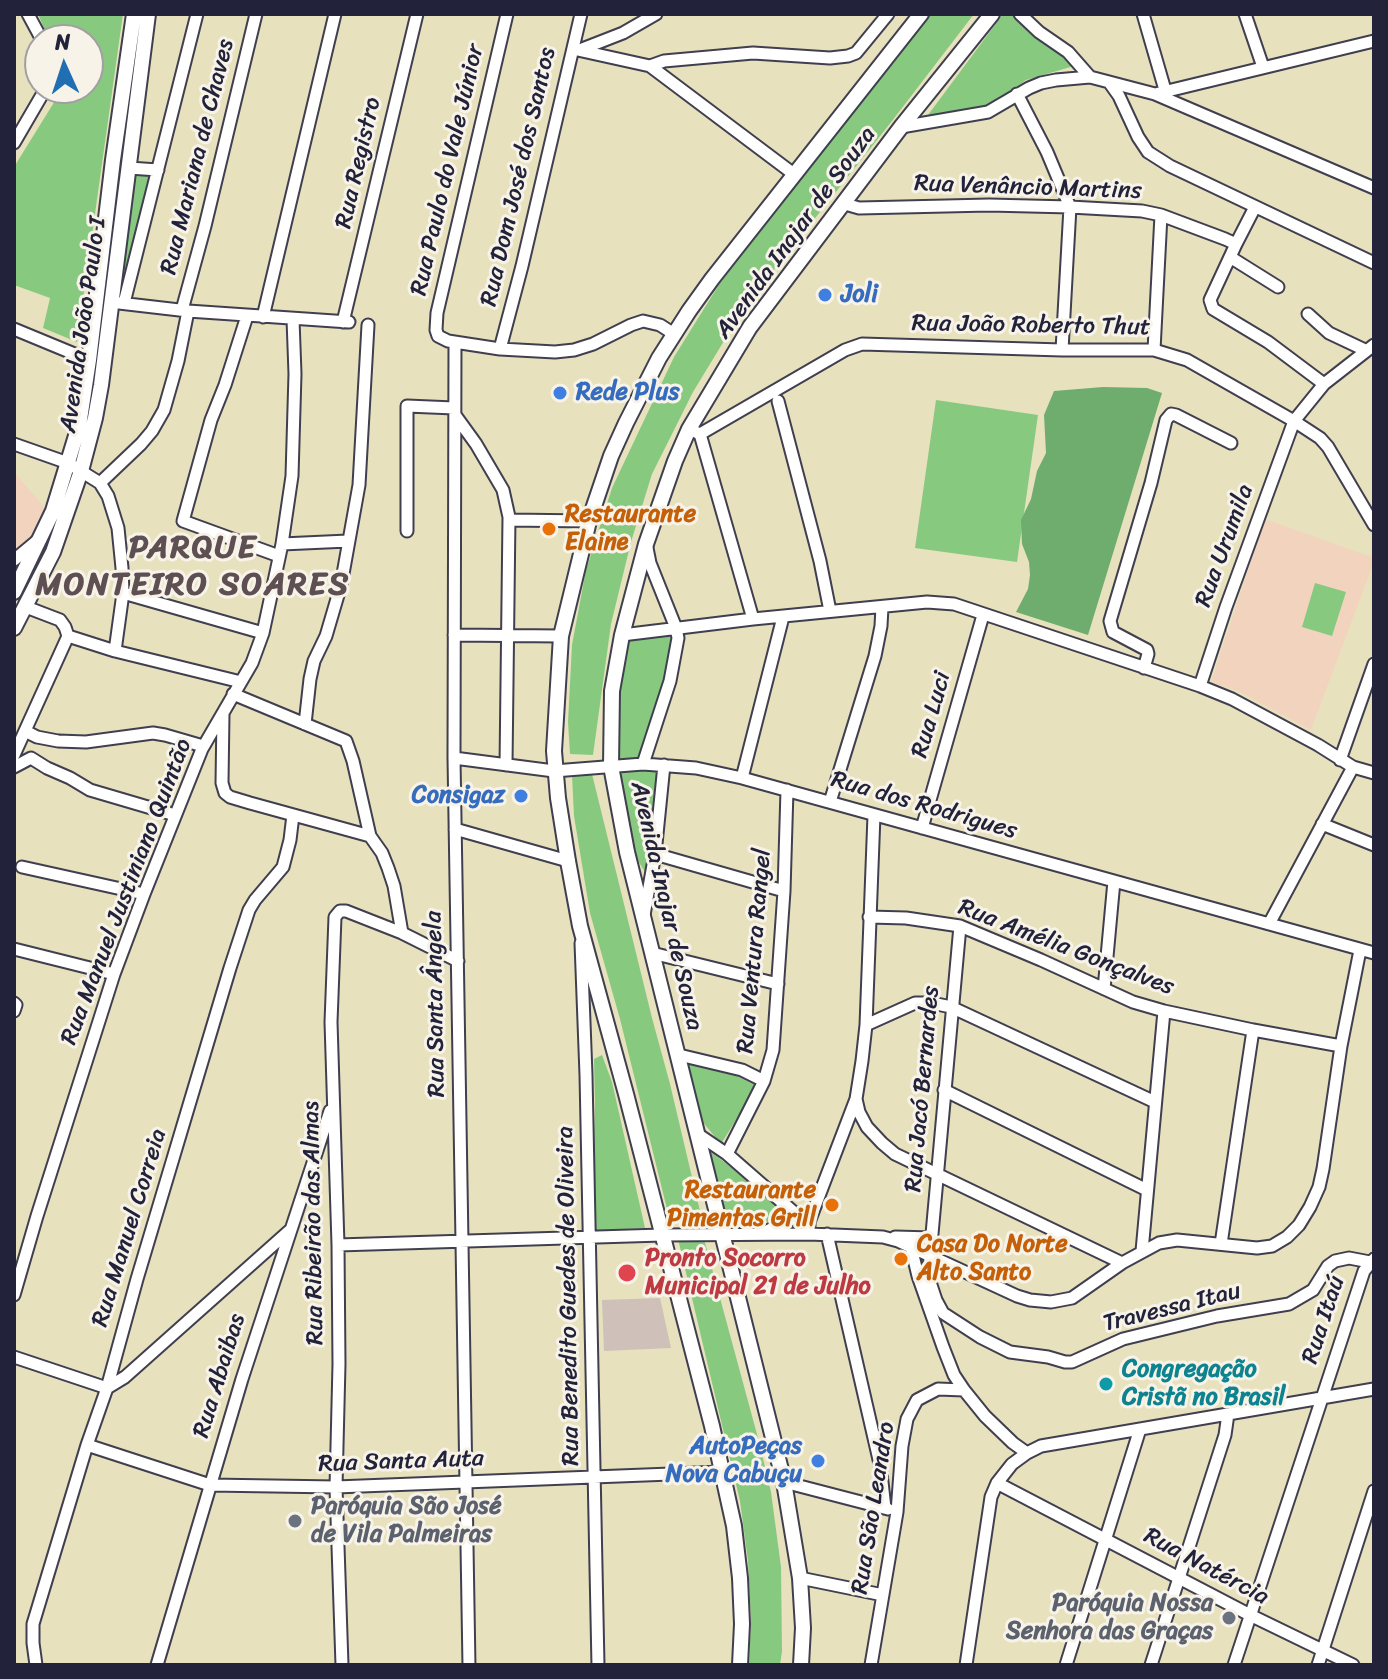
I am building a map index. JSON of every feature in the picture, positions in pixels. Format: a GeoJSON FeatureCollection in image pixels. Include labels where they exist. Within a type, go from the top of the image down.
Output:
{"type":"FeatureCollection","features":[{"type":"Feature","properties":{"kind":"main road","name":"Avenida João Paulo I"},"geometry":{"type":"LineString","coordinates":[[14,592],[18,575],[53,511],[79,426],[134,14]]}},
{"type":"Feature","properties":{"kind":"main road","name":"Avenida João Paulo I"},"geometry":{"type":"LineString","coordinates":[[14,628],[53,552],[81,471],[101,385],[118,303],[129,168],[148,14]]}},
{"type":"Feature","properties":{"kind":"main road","name":"Avenida Inajar de Souza"},"geometry":{"type":"LineString","coordinates":[[740,1665],[742,1624],[734,1526],[611,1036],[580,926],[568,861],[554,771],[561,636],[589,521],[616,445],[659,358],[712,279],[921,14]]}},
{"type":"Feature","properties":{"kind":"main road","name":"Avenida Inajar de Souza"},"geometry":{"type":"LineString","coordinates":[[801,1665],[803,1628],[800,1578],[784,1482],[627,852],[611,766],[612,691],[622,635],[646,544],[675,461],[694,432],[750,327],[901,127],[992,14]]}},
{"type":"Feature","properties":{"kind":"main road"},"geometry":{"type":"LineString","coordinates":[[102,255],[107,270],[105,297],[118,303]]}},
{"type":"Feature","properties":{"kind":"street"},"geometry":{"type":"LineString","coordinates":[[197,14],[158,170],[118,303],[293,319]]}},
{"type":"Feature","properties":{"kind":"street","name":"Rua Mariana de Chaves"},"geometry":{"type":"LineString","coordinates":[[100,483],[141,444],[164,410],[178,361],[185,311],[256,14]]}},
{"type":"Feature","properties":{"kind":"street"},"geometry":{"type":"LineString","coordinates":[[263,317],[335,14]]}},
{"type":"Feature","properties":{"kind":"street","name":"Rua Registro"},"geometry":{"type":"LineString","coordinates":[[293,319],[346,322],[417,14]]}},
{"type":"Feature","properties":{"kind":"street","name":"Rua Paulo do Vale Júnior"},"geometry":{"type":"LineString","coordinates":[[455,342],[438,336],[437,313],[507,14]]}},
{"type":"Feature","properties":{"kind":"street","name":"Rua Dom José dos Santos"},"geometry":{"type":"LineString","coordinates":[[500,349],[577,49],[581,14]]}},
{"type":"Feature","properties":{"kind":"street"},"geometry":{"type":"LineString","coordinates":[[577,49],[623,33],[656,14]]}},
{"type":"Feature","properties":{"kind":"street"},"geometry":{"type":"LineString","coordinates":[[650,66],[664,61],[753,53],[830,58],[848,56],[856,53],[888,14]]}},
{"type":"Feature","properties":{"kind":"street"},"geometry":{"type":"LineString","coordinates":[[1020,14],[1068,52],[1090,77]]}},
{"type":"Feature","properties":{"kind":"street"},"geometry":{"type":"LineString","coordinates":[[1143,14],[1160,92]]}},
{"type":"Feature","properties":{"kind":"street"},"geometry":{"type":"LineString","coordinates":[[1245,14],[1263,67]]}},
{"type":"Feature","properties":{"kind":"street"},"geometry":{"type":"LineString","coordinates":[[1160,92],[1374,41]]}},
{"type":"Feature","properties":{"kind":"street"},"geometry":{"type":"LineString","coordinates":[[577,49],[650,66],[795,175]]}},
{"type":"Feature","properties":{"kind":"street"},"geometry":{"type":"LineString","coordinates":[[901,127],[988,112],[1041,83],[1090,77],[1160,92],[1374,188]]}},
{"type":"Feature","properties":{"kind":"street"},"geometry":{"type":"LineString","coordinates":[[1109,82],[1148,152],[1170,166],[1374,263]]}},
{"type":"Feature","properties":{"kind":"street"},"geometry":{"type":"LineString","coordinates":[[1017,94],[1047,152],[1070,207],[1062,350]]}},
{"type":"Feature","properties":{"kind":"street"},"geometry":{"type":"LineString","coordinates":[[14,143],[37,104]]}},
{"type":"Feature","properties":{"kind":"street"},"geometry":{"type":"LineString","coordinates":[[129,168],[158,170]]}},
{"type":"Feature","properties":{"kind":"street","name":"Rua Venâncio Martins"},"geometry":{"type":"LineString","coordinates":[[845,204],[859,208],[989,205],[1142,211],[1161,215],[1236,244]]}},
{"type":"Feature","properties":{"kind":"street"},"geometry":{"type":"LineString","coordinates":[[1255,207],[1210,304],[1324,384]]}},
{"type":"Feature","properties":{"kind":"street"},"geometry":{"type":"LineString","coordinates":[[1154,350],[1161,215]]}},
{"type":"Feature","properties":{"kind":"street"},"geometry":{"type":"LineString","coordinates":[[1230,257],[1278,287]]}},
{"type":"Feature","properties":{"kind":"street"},"geometry":{"type":"LineString","coordinates":[[1308,314],[1329,333],[1369,348]]}},
{"type":"Feature","properties":{"kind":"street"},"geometry":{"type":"LineString","coordinates":[[247,316],[211,420],[183,521],[280,550],[348,541]]}},
{"type":"Feature","properties":{"kind":"street","name":"Rua Manuel Justiniano Quintão"},"geometry":{"type":"LineString","coordinates":[[14,1295],[114,974],[144,894],[203,746],[241,682],[263,633],[292,476],[293,319]]}},
{"type":"Feature","properties":{"kind":"street"},"geometry":{"type":"LineString","coordinates":[[455,342],[500,349],[574,350],[643,321],[660,325],[674,334]]}},
{"type":"Feature","properties":{"kind":"street"},"geometry":{"type":"LineString","coordinates":[[305,724],[314,661],[341,585],[359,485],[368,325]]}},
{"type":"Feature","properties":{"kind":"street"},"geometry":{"type":"LineString","coordinates":[[14,329],[89,360]]}},
{"type":"Feature","properties":{"kind":"street","name":"Rua Santa Ângela"},"geometry":{"type":"LineString","coordinates":[[455,342],[454,758],[469,1665]]}},
{"type":"Feature","properties":{"kind":"street","name":"Rua João Roberto Thut"},"geometry":{"type":"LineString","coordinates":[[694,432],[855,345],[1154,350],[1187,360],[1320,438],[1374,525]]}},
{"type":"Feature","properties":{"kind":"street","name":"Rua Urumila"},"geometry":{"type":"LineString","coordinates":[[1200,686],[1294,421],[1324,384],[1369,348]]}},
{"type":"Feature","properties":{"kind":"street"},"geometry":{"type":"LineString","coordinates":[[778,401],[830,611]]}},
{"type":"Feature","properties":{"kind":"street"},"geometry":{"type":"LineString","coordinates":[[407,531],[407,406],[454,411],[507,501],[506,765]]}},
{"type":"Feature","properties":{"kind":"street"},"geometry":{"type":"LineString","coordinates":[[1144,668],[1147,650],[1113,632],[1110,621],[1151,483],[1166,420],[1171,414],[1176,415],[1231,443]]}},
{"type":"Feature","properties":{"kind":"street"},"geometry":{"type":"LineString","coordinates":[[694,432],[753,619]]}},
{"type":"Feature","properties":{"kind":"street"},"geometry":{"type":"LineString","coordinates":[[14,444],[68,463],[100,483],[108,496],[118,528],[122,568],[123,593],[115,651]]}},
{"type":"Feature","properties":{"kind":"street"},"geometry":{"type":"LineString","coordinates":[[509,520],[589,521]]}},
{"type":"Feature","properties":{"kind":"street"},"geometry":{"type":"LineString","coordinates":[[14,560],[38,539]]}},
{"type":"Feature","properties":{"kind":"street"},"geometry":{"type":"LineString","coordinates":[[643,764],[670,681],[678,638],[646,544]]}},
{"type":"Feature","properties":{"kind":"street"},"geometry":{"type":"LineString","coordinates":[[14,755],[68,636],[60,620],[29,600],[28,581],[18,575]]}},
{"type":"Feature","properties":{"kind":"street"},"geometry":{"type":"LineString","coordinates":[[123,593],[263,633]]}},
{"type":"Feature","properties":{"kind":"street"},"geometry":{"type":"LineString","coordinates":[[622,635],[830,611],[927,602],[954,604],[1200,686],[1232,699],[1353,767],[1374,773]]}},
{"type":"Feature","properties":{"kind":"street"},"geometry":{"type":"LineString","coordinates":[[830,802],[875,656],[882,607]]}},
{"type":"Feature","properties":{"kind":"street","name":"Rua Luci"},"geometry":{"type":"LineString","coordinates":[[922,828],[983,615]]}},
{"type":"Feature","properties":{"kind":"street"},"geometry":{"type":"LineString","coordinates":[[742,778],[783,617]]}},
{"type":"Feature","properties":{"kind":"street"},"geometry":{"type":"LineString","coordinates":[[454,635],[561,636]]}},
{"type":"Feature","properties":{"kind":"street"},"geometry":{"type":"LineString","coordinates":[[68,636],[115,651],[241,682]]}},
{"type":"Feature","properties":{"kind":"street"},"geometry":{"type":"LineString","coordinates":[[1340,760],[1374,664]]}},
{"type":"Feature","properties":{"kind":"street"},"geometry":{"type":"LineString","coordinates":[[233,694],[346,741],[370,836],[382,853],[394,886],[402,933]]}},
{"type":"Feature","properties":{"kind":"street"},"geometry":{"type":"LineString","coordinates":[[223,712],[222,783],[225,793],[230,797],[370,836]]}},
{"type":"Feature","properties":{"kind":"street"},"geometry":{"type":"LineString","coordinates":[[25,731],[58,741],[86,742],[153,733],[203,746]]}},
{"type":"Feature","properties":{"kind":"street"},"geometry":{"type":"LineString","coordinates":[[14,767],[31,758],[90,790],[175,815]]}},
{"type":"Feature","properties":{"kind":"street","name":"Rua dos Rodrigues"},"geometry":{"type":"LineString","coordinates":[[454,758],[554,771],[643,764],[696,768],[787,790],[1374,953]]}},
{"type":"Feature","properties":{"kind":"street"},"geometry":{"type":"LineString","coordinates":[[643,919],[655,854],[664,765]]}},
{"type":"Feature","properties":{"kind":"street"},"geometry":{"type":"LineString","coordinates":[[1269,924],[1353,767]]}},
{"type":"Feature","properties":{"kind":"street","name":"Rua Ventura Rangel"},"geometry":{"type":"LineString","coordinates":[[727,1154],[764,1081],[773,1050],[784,891],[787,790]]}},
{"type":"Feature","properties":{"kind":"street","name":"Rua Manuel Correia"},"geometry":{"type":"LineString","coordinates":[[36,1665],[33,1624],[107,1388],[230,968],[249,910],[283,867],[293,815]]}},
{"type":"Feature","properties":{"kind":"street"},"geometry":{"type":"LineString","coordinates":[[805,1224],[856,1099],[866,1025],[874,815]]}},
{"type":"Feature","properties":{"kind":"street"},"geometry":{"type":"LineString","coordinates":[[1322,824],[1374,845]]}},
{"type":"Feature","properties":{"kind":"street"},"geometry":{"type":"LineString","coordinates":[[455,829],[568,861]]}},
{"type":"Feature","properties":{"kind":"street"},"geometry":{"type":"LineString","coordinates":[[655,854],[784,891]]}},
{"type":"Feature","properties":{"kind":"street"},"geometry":{"type":"LineString","coordinates":[[22,867],[144,894]]}},
{"type":"Feature","properties":{"kind":"street"},"geometry":{"type":"LineString","coordinates":[[1104,989],[1114,881]]}},
{"type":"Feature","properties":{"kind":"street","name":"Rua Ribeirão das Almas"},"geometry":{"type":"LineString","coordinates":[[342,1665],[336,1487],[338,1245],[331,1022],[335,917],[340,911],[346,911],[402,933],[458,961]]}},
{"type":"Feature","properties":{"kind":"street","name":"Rua Amélia Gonçalves"},"geometry":{"type":"LineString","coordinates":[[869,917],[906,918],[960,926],[1133,1002],[1253,1030],[1341,1046]]}},
{"type":"Feature","properties":{"kind":"street","name":"Rua Benedito Guedes de Oliveira"},"geometry":{"type":"LineString","coordinates":[[580,926],[598,1665]]}},
{"type":"Feature","properties":{"kind":"street","name":"Rua Jacó Bernardes"},"geometry":{"type":"LineString","coordinates":[[930,1256],[960,926]]}},
{"type":"Feature","properties":{"kind":"street"},"geometry":{"type":"LineString","coordinates":[[14,949],[114,974]]}},
{"type":"Feature","properties":{"kind":"street"},"geometry":{"type":"LineString","coordinates":[[883,1237],[1017,1296],[1051,1302],[1072,1298],[1122,1263],[1159,1243],[1177,1240],[1257,1248],[1272,1246],[1287,1237],[1310,1207],[1323,1169],[1341,1046],[1360,950]]}},
{"type":"Feature","properties":{"kind":"street"},"geometry":{"type":"LineString","coordinates":[[652,953],[778,984]]}},
{"type":"Feature","properties":{"kind":"street"},"geometry":{"type":"LineString","coordinates":[[866,1025],[915,1003],[951,1007],[1155,1102]]}},
{"type":"Feature","properties":{"kind":"street"},"geometry":{"type":"LineString","coordinates":[[1142,1251],[1164,1011]]}},
{"type":"Feature","properties":{"kind":"street"},"geometry":{"type":"LineString","coordinates":[[1221,1244],[1253,1030]]}},
{"type":"Feature","properties":{"kind":"street"},"geometry":{"type":"LineString","coordinates":[[679,1055],[742,1070],[764,1081]]}},
{"type":"Feature","properties":{"kind":"street"},"geometry":{"type":"LineString","coordinates":[[944,1090],[1147,1190]]}},
{"type":"Feature","properties":{"kind":"street"},"geometry":{"type":"LineString","coordinates":[[856,1099],[867,1127],[895,1154],[1122,1263]]}},
{"type":"Feature","properties":{"kind":"street","name":"Rua Abaibas"},"geometry":{"type":"LineString","coordinates":[[157,1665],[289,1231],[333,1103]]}},
{"type":"Feature","properties":{"kind":"street"},"geometry":{"type":"LineString","coordinates":[[699,1135],[727,1154],[805,1224],[827,1234],[932,1238]]}},
{"type":"Feature","properties":{"kind":"street"},"geometry":{"type":"LineString","coordinates":[[338,1245],[757,1235],[805,1224]]}},
{"type":"Feature","properties":{"kind":"street"},"geometry":{"type":"LineString","coordinates":[[757,1235],[805,1224]]}},
{"type":"Feature","properties":{"kind":"street"},"geometry":{"type":"LineString","coordinates":[[14,1357],[107,1388],[125,1377],[289,1231]]}},
{"type":"Feature","properties":{"kind":"street"},"geometry":{"type":"LineString","coordinates":[[784,1482],[891,1510],[827,1234]]}},
{"type":"Feature","properties":{"kind":"street"},"geometry":{"type":"LineString","coordinates":[[911,1247],[918,1276],[954,1375],[996,1427],[1027,1453]]}},
{"type":"Feature","properties":{"kind":"street","name":"Travessa Itau"},"geometry":{"type":"LineString","coordinates":[[930,1256],[929,1279],[943,1313],[1010,1352],[1065,1362],[1072,1362],[1123,1339],[1217,1316],[1289,1304],[1313,1290],[1328,1266],[1335,1261],[1349,1258],[1372,1261]]}},
{"type":"Feature","properties":{"kind":"street","name":"Rua Itaú"},"geometry":{"type":"LineString","coordinates":[[1234,1665],[1364,1271],[1372,1261]]}},
{"type":"Feature","properties":{"kind":"street","name":"Rua São Leandro"},"geometry":{"type":"LineString","coordinates":[[871,1665],[883,1595],[891,1510],[907,1419],[917,1400],[938,1389],[964,1390]]}},
{"type":"Feature","properties":{"kind":"street"},"geometry":{"type":"LineString","coordinates":[[966,1665],[991,1497],[997,1483],[1012,1464],[1027,1453],[1041,1446],[1374,1389]]}},
{"type":"Feature","properties":{"kind":"street"},"geometry":{"type":"LineString","coordinates":[[1151,1665],[1225,1435],[1228,1414]]}},
{"type":"Feature","properties":{"kind":"street"},"geometry":{"type":"LineString","coordinates":[[1066,1665],[1140,1429]]}},
{"type":"Feature","properties":{"kind":"street","name":"Rua Santa Auta"},"geometry":{"type":"LineString","coordinates":[[87,1445],[210,1485],[336,1487],[722,1472]]}},
{"type":"Feature","properties":{"kind":"street","name":"Rua Natércia"},"geometry":{"type":"LineString","coordinates":[[997,1483],[1353,1665]]}},
{"type":"Feature","properties":{"kind":"street"},"geometry":{"type":"LineString","coordinates":[[1318,1665],[1374,1491]]}},
{"type":"Feature","properties":{"kind":"street"},"geometry":{"type":"LineString","coordinates":[[800,1578],[883,1595]]}},
{"type":"Feature","properties":{"kind":"shaded area"},"geometry":{"type":"Polygon","coordinates":[[[14,472],[47,510],[32,537],[14,552],[14,472]]]}},
{"type":"Feature","properties":{"kind":"shaded area"},"geometry":{"type":"Polygon","coordinates":[[[1265,519],[1374,558],[1311,730],[1238,691],[1211,682],[1265,519]]]}},
{"type":"Feature","properties":{"kind":"shaded area"},"geometry":{"type":"Polygon","coordinates":[[[660,1298],[671,1348],[604,1351],[602,1300],[660,1298]]]}},
{"type":"Feature","properties":{"kind":"green space"},"geometry":{"type":"Polygon","coordinates":[[[38,14],[123,14],[77,342],[43,328],[50,298],[14,285],[14,167],[53,104],[104,104],[104,24],[42,24],[38,14]]]}},
{"type":"Feature","properties":{"kind":"green space"},"geometry":{"type":"Polygon","coordinates":[[[923,14],[974,14],[744,308],[693,392],[652,474],[631,542],[611,624],[593,755],[570,754],[568,722],[572,645],[586,570],[612,488],[674,357],[720,283],[923,14]]]}},
{"type":"Feature","properties":{"kind":"green space"},"geometry":{"type":"Polygon","coordinates":[[[1003,14],[1011,14],[1074,66],[1026,80],[990,108],[928,115],[1003,14]]]}},
{"type":"Feature","properties":{"kind":"green space"},"geometry":{"type":"Polygon","coordinates":[[[156,166],[129,269],[111,302],[127,179],[156,166]]]}},
{"type":"Feature","properties":{"kind":"green space"},"geometry":{"type":"Polygon","coordinates":[[[1103,387],[1147,388],[1162,393],[1088,635],[1016,612],[1028,589],[1030,575],[1022,544],[1021,520],[1046,453],[1044,415],[1054,391],[1103,387]]]}},
{"type":"Feature","properties":{"kind":"green space"},"geometry":{"type":"Polygon","coordinates":[[[936,400],[1038,415],[1017,562],[915,548],[936,400]]]}},
{"type":"Feature","properties":{"kind":"green space"},"geometry":{"type":"Polygon","coordinates":[[[1315,583],[1346,592],[1332,636],[1302,627],[1315,583]]]}},
{"type":"Feature","properties":{"kind":"green space"},"geometry":{"type":"Polygon","coordinates":[[[675,630],[678,638],[643,764],[611,761],[622,635],[675,630]]]}},
{"type":"Feature","properties":{"kind":"green space"},"geometry":{"type":"Polygon","coordinates":[[[635,768],[655,768],[657,777],[645,872],[638,861],[617,782],[622,773],[635,768]]]}},
{"type":"Feature","properties":{"kind":"green space"},"geometry":{"type":"Polygon","coordinates":[[[592,774],[700,1211],[669,1217],[590,913],[574,816],[572,775],[592,774]]]}},
{"type":"Feature","properties":{"kind":"green space"},"geometry":{"type":"Polygon","coordinates":[[[602,1055],[612,1082],[645,1228],[592,1231],[594,1059],[602,1055]]]}},
{"type":"Feature","properties":{"kind":"green space"},"geometry":{"type":"Polygon","coordinates":[[[684,1062],[725,1070],[757,1086],[721,1144],[696,1114],[684,1062]]]}},
{"type":"Feature","properties":{"kind":"green space"},"geometry":{"type":"Polygon","coordinates":[[[703,1146],[790,1216],[776,1221],[721,1227],[703,1146]]]}},
{"type":"Feature","properties":{"kind":"green space"},"geometry":{"type":"Polygon","coordinates":[[[678,1239],[704,1239],[771,1492],[781,1567],[780,1665],[749,1665],[751,1620],[748,1561],[740,1501],[678,1239]]]}},
{"type":"Feature","properties":{"kind":"place","name":"Joli"},"geometry":{"type":"Point","coordinates":[825,295]}},
{"type":"Feature","properties":{"kind":"place","name":"Rede Plus"},"geometry":{"type":"Point","coordinates":[560,393]}},
{"type":"Feature","properties":{"kind":"place","name":"Restaurante Elaine"},"geometry":{"type":"Point","coordinates":[549,529]}},
{"type":"Feature","properties":{"kind":"place","name":"Consigaz"},"geometry":{"type":"Point","coordinates":[521,796]}},
{"type":"Feature","properties":{"kind":"place","name":"Restaurante Pimentas Grill"},"geometry":{"type":"Point","coordinates":[832,1205]}},
{"type":"Feature","properties":{"kind":"place","name":"Casa Do Norte Alto Santo"},"geometry":{"type":"Point","coordinates":[901,1259]}},
{"type":"Feature","properties":{"kind":"place","name":"Pronto Socorro Municipal 21 de Julho"},"geometry":{"type":"Point","coordinates":[627,1273]}},
{"type":"Feature","properties":{"kind":"place","name":"Congregação Cristã no Brasil"},"geometry":{"type":"Point","coordinates":[1106,1384]}},
{"type":"Feature","properties":{"kind":"place","name":"AutoPeças Nova Cabuçu"},"geometry":{"type":"Point","coordinates":[818,1461]}},
{"type":"Feature","properties":{"kind":"place","name":"Paróquia São José de Vila Palmeiras"},"geometry":{"type":"Point","coordinates":[295,1521]}},
{"type":"Feature","properties":{"kind":"place","name":"Paróquia Nossa Senhora das Graças"},"geometry":{"type":"Point","coordinates":[1229,1618]}},
{"type":"Feature","properties":{"kind":"district","name":"PARQUE MONTEIRO SOARES"},"geometry":{"type":"Point","coordinates":[193,568]}}]}
